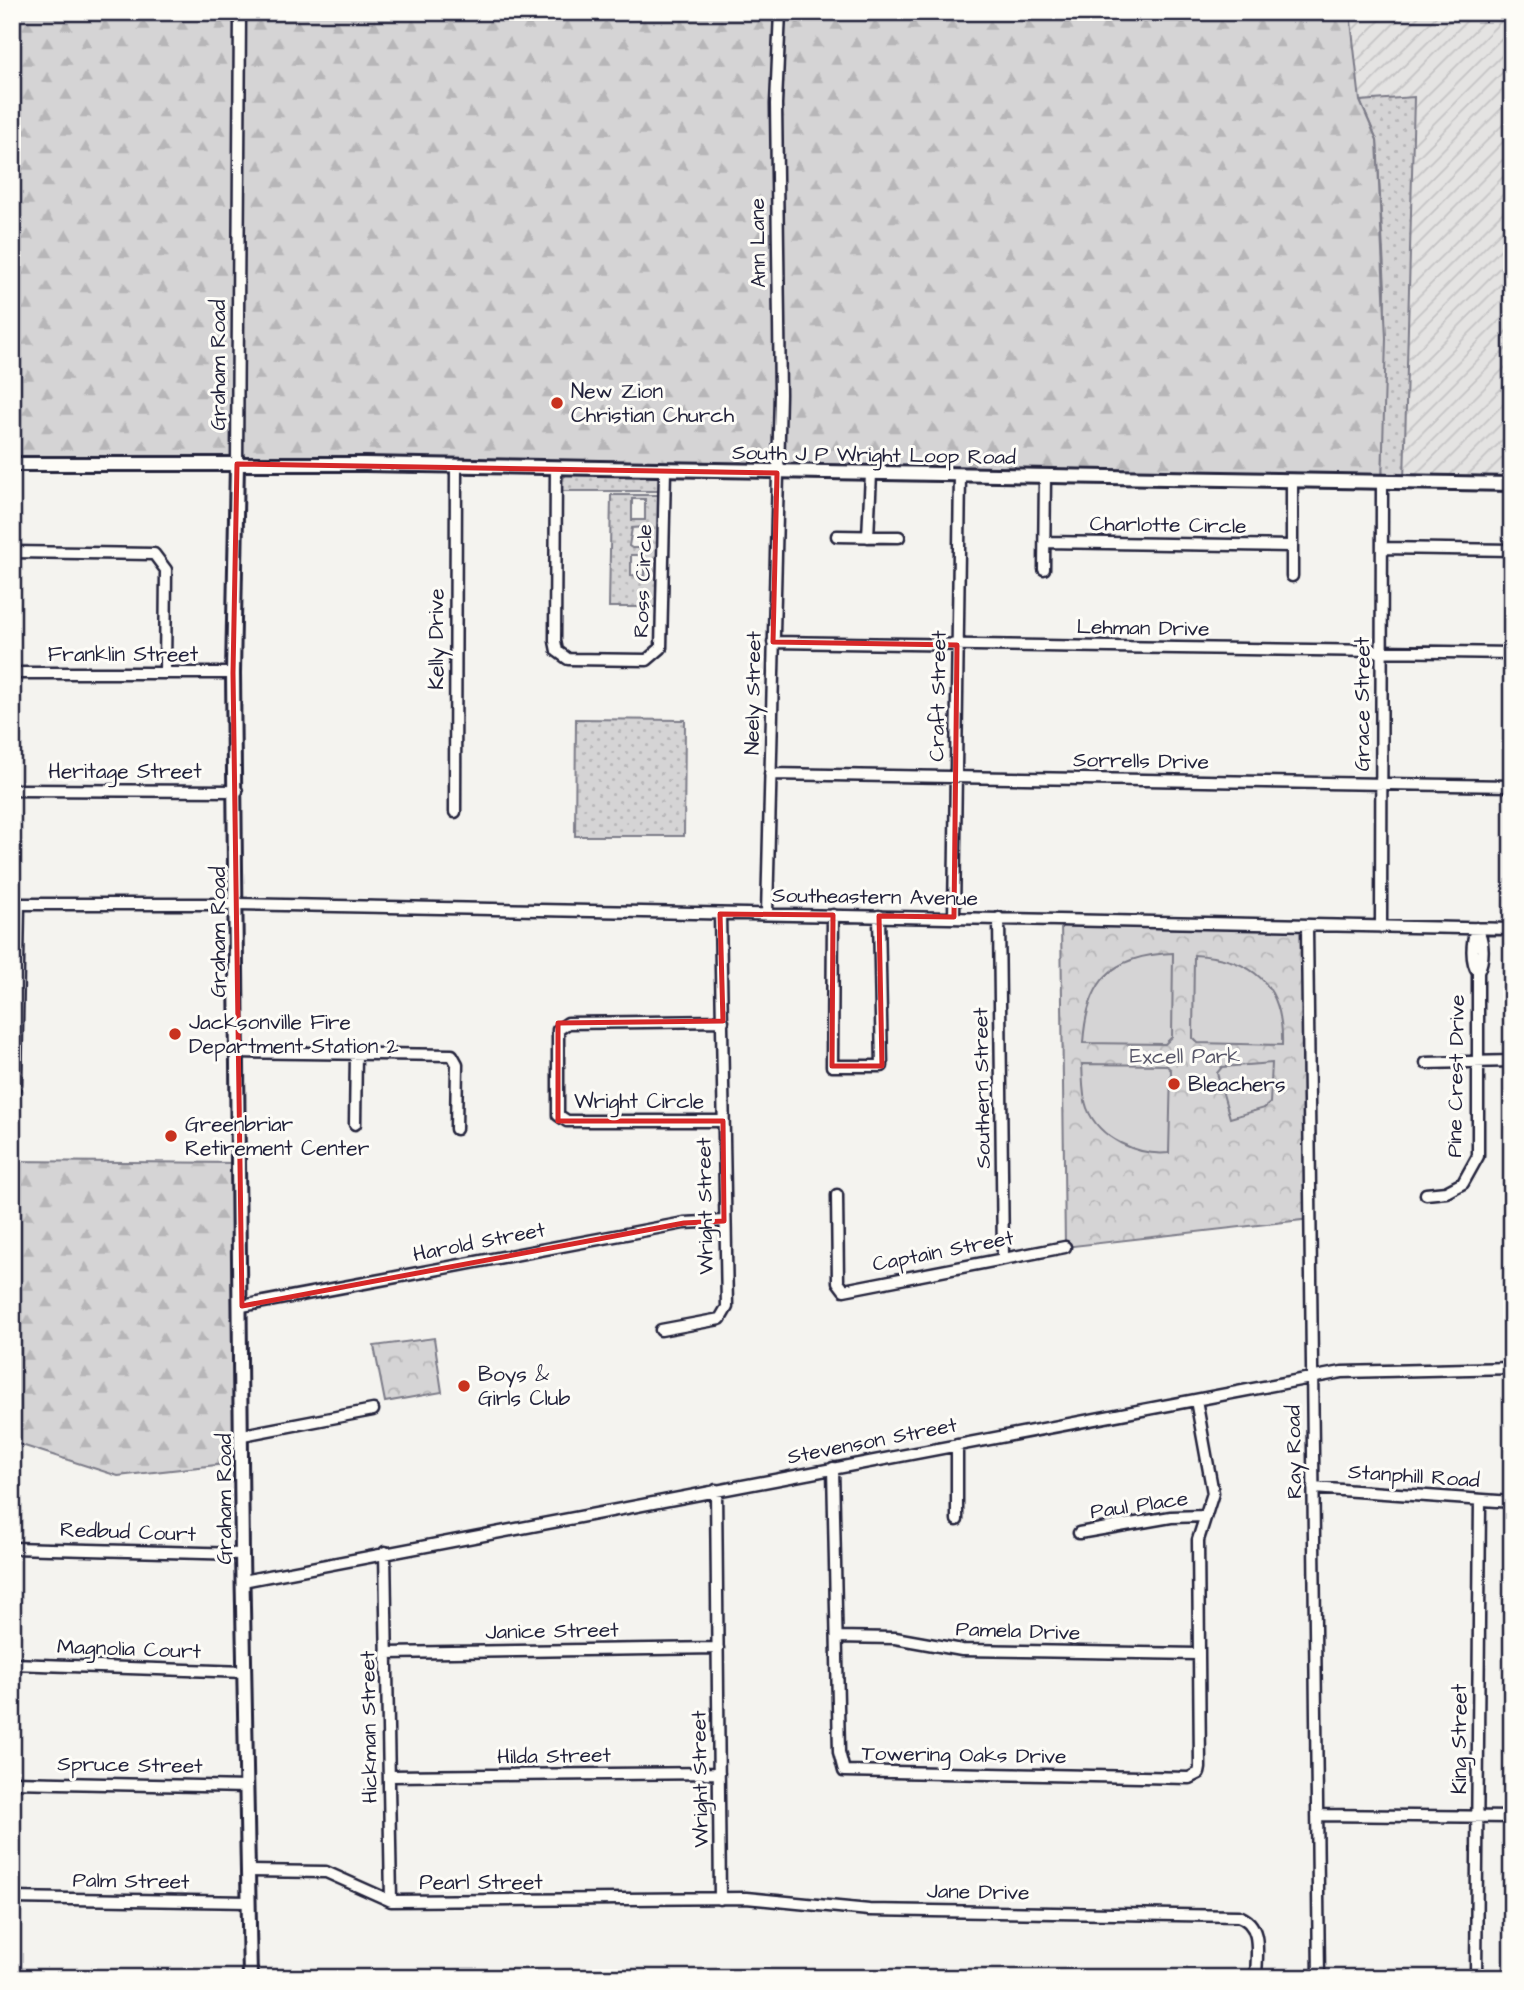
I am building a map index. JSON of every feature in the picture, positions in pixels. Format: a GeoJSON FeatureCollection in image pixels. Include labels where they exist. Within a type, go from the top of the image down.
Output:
{"type":"FeatureCollection","features":[{"type":"Feature","properties":{"kind":"main road","name":"South J P Wright Loop Road"},"geometry":{"type":"LineString","coordinates":[[12,464],[556,467],[777,474],[1512,484]]}},
{"type":"Feature","properties":{"kind":"main road","name":"Graham Road"},"geometry":{"type":"LineString","coordinates":[[237,464],[233,673],[237,791],[242,1554],[250,1978]]}},
{"type":"Feature","properties":{"kind":"street","name":"Graham Road"},"geometry":{"type":"LineString","coordinates":[[237,464],[240,12]]}},
{"type":"Feature","properties":{"kind":"street","name":"Ann Lane"},"geometry":{"type":"LineString","coordinates":[[777,474],[780,394],[776,104],[780,12]]}},
{"type":"Feature","properties":{"kind":"street","name":"Kelly Drive"},"geometry":{"type":"LineString","coordinates":[[455,812],[456,466]]}},
{"type":"Feature","properties":{"kind":"street","name":"Ross Circle"},"geometry":{"type":"LineString","coordinates":[[556,467],[555,641],[557,651],[568,659],[647,660],[661,648],[665,471]]}},
{"type":"Feature","properties":{"kind":"street","name":"Neely Street"},"geometry":{"type":"LineString","coordinates":[[767,914],[777,474]]}},
{"type":"Feature","properties":{"kind":"street"},"geometry":{"type":"LineString","coordinates":[[868,537],[871,474]]}},
{"type":"Feature","properties":{"kind":"street","name":"Craft Street"},"geometry":{"type":"LineString","coordinates":[[954,917],[960,475]]}},
{"type":"Feature","properties":{"kind":"street"},"geometry":{"type":"LineString","coordinates":[[1044,569],[1045,476]]}},
{"type":"Feature","properties":{"kind":"street"},"geometry":{"type":"LineString","coordinates":[[1292,480],[1292,576]]}},
{"type":"Feature","properties":{"kind":"street","name":"Grace Street"},"geometry":{"type":"LineString","coordinates":[[1381,927],[1382,482]]}},
{"type":"Feature","properties":{"kind":"street"},"geometry":{"type":"LineString","coordinates":[[837,536],[899,537]]}},
{"type":"Feature","properties":{"kind":"street","name":"Charlotte Circle"},"geometry":{"type":"LineString","coordinates":[[1045,542],[1292,546]]}},
{"type":"Feature","properties":{"kind":"street"},"geometry":{"type":"LineString","coordinates":[[1382,548],[1512,550]]}},
{"type":"Feature","properties":{"kind":"street"},"geometry":{"type":"LineString","coordinates":[[12,552],[154,554],[166,570],[165,673]]}},
{"type":"Feature","properties":{"kind":"street","name":"Lehman Drive"},"geometry":{"type":"LineString","coordinates":[[773,642],[1512,653]]}},
{"type":"Feature","properties":{"kind":"street","name":"Franklin Street"},"geometry":{"type":"LineString","coordinates":[[12,673],[233,673]]}},
{"type":"Feature","properties":{"kind":"street","name":"Sorrells Drive"},"geometry":{"type":"LineString","coordinates":[[770,774],[1512,786]]}},
{"type":"Feature","properties":{"kind":"street","name":"Heritage Street"},"geometry":{"type":"LineString","coordinates":[[12,790],[237,791]]}},
{"type":"Feature","properties":{"kind":"street"},"geometry":{"type":"LineString","coordinates":[[12,1094],[16,1084],[15,904]]}},
{"type":"Feature","properties":{"kind":"street","name":"Southeastern Avenue"},"geometry":{"type":"LineString","coordinates":[[15,904],[237,904],[1512,929]]}},
{"type":"Feature","properties":{"kind":"street","name":"Wright Street"},"geometry":{"type":"LineString","coordinates":[[661,1330],[720,1319],[727,1307],[720,914]]}},
{"type":"Feature","properties":{"kind":"street"},"geometry":{"type":"LineString","coordinates":[[833,915],[832,1066],[882,1066],[879,916]]}},
{"type":"Feature","properties":{"kind":"street","name":"Southern Street"},"geometry":{"type":"LineString","coordinates":[[999,918],[1003,1258]]}},
{"type":"Feature","properties":{"kind":"street","name":"Ray Road"},"geometry":{"type":"LineString","coordinates":[[1307,926],[1319,1978]]}},
{"type":"Feature","properties":{"kind":"street","name":"Pine Crest Drive"},"geometry":{"type":"LineString","coordinates":[[1426,1194],[1455,1188],[1475,1166],[1478,1147],[1478,972],[1482,964],[1482,940],[1476,929]]}},
{"type":"Feature","properties":{"kind":"street","name":"Wright Circle"},"geometry":{"type":"LineString","coordinates":[[723,1021],[568,1023],[558,1030],[558,1115],[567,1121],[723,1121]]}},
{"type":"Feature","properties":{"kind":"street"},"geometry":{"type":"LineString","coordinates":[[237,1052],[452,1055],[457,1064],[456,1129]]}},
{"type":"Feature","properties":{"kind":"street"},"geometry":{"type":"LineString","coordinates":[[355,1124],[356,1053]]}},
{"type":"Feature","properties":{"kind":"street"},"geometry":{"type":"LineString","coordinates":[[1426,1063],[1512,1061]]}},
{"type":"Feature","properties":{"kind":"street","name":"Captain Street"},"geometry":{"type":"LineString","coordinates":[[837,1195],[838,1277],[844,1290],[1065,1247]]}},
{"type":"Feature","properties":{"kind":"street","name":"Harold Street"},"geometry":{"type":"LineString","coordinates":[[242,1306],[684,1223],[724,1221]]}},
{"type":"Feature","properties":{"kind":"street","name":"Stevenson Street"},"geometry":{"type":"LineString","coordinates":[[243,1581],[384,1552],[1342,1372],[1512,1368]]}},
{"type":"Feature","properties":{"kind":"street"},"geometry":{"type":"LineString","coordinates":[[1196,1400],[1213,1493],[1198,1540],[1198,1654]]}},
{"type":"Feature","properties":{"kind":"street"},"geometry":{"type":"LineString","coordinates":[[243,1435],[373,1410]]}},
{"type":"Feature","properties":{"kind":"street"},"geometry":{"type":"LineString","coordinates":[[957,1445],[957,1520]]}},
{"type":"Feature","properties":{"kind":"street","name":"Towering Oaks Drive"},"geometry":{"type":"LineString","coordinates":[[832,1468],[838,1752],[842,1768],[847,1773],[1178,1778],[1199,1773],[1198,1654]]}},
{"type":"Feature","properties":{"kind":"street","name":"Stanphill Road"},"geometry":{"type":"LineString","coordinates":[[1314,1488],[1512,1502]]}},
{"type":"Feature","properties":{"kind":"street","name":"Wright Street"},"geometry":{"type":"LineString","coordinates":[[716,1490],[720,1899]]}},
{"type":"Feature","properties":{"kind":"street","name":"King Street"},"geometry":{"type":"LineString","coordinates":[[1476,1978],[1480,1500]]}},
{"type":"Feature","properties":{"kind":"street","name":"Paul Place"},"geometry":{"type":"LineString","coordinates":[[1079,1533],[1171,1517],[1205,1516]]}},
{"type":"Feature","properties":{"kind":"street","name":"Redbud Court"},"geometry":{"type":"LineString","coordinates":[[12,1548],[242,1554]]}},
{"type":"Feature","properties":{"kind":"street","name":"Hickman Street"},"geometry":{"type":"LineString","coordinates":[[384,1552],[391,1901]]}},
{"type":"Feature","properties":{"kind":"street","name":"Pamela Drive"},"geometry":{"type":"LineString","coordinates":[[837,1637],[895,1638],[962,1650],[1198,1654]]}},
{"type":"Feature","properties":{"kind":"street","name":"Janice Street"},"geometry":{"type":"LineString","coordinates":[[386,1653],[718,1648]]}},
{"type":"Feature","properties":{"kind":"street","name":"Magnolia Court"},"geometry":{"type":"LineString","coordinates":[[12,1664],[245,1672]]}},
{"type":"Feature","properties":{"kind":"street","name":"Hilda Street"},"geometry":{"type":"LineString","coordinates":[[389,1776],[719,1773]]}},
{"type":"Feature","properties":{"kind":"street","name":"Spruce Street"},"geometry":{"type":"LineString","coordinates":[[12,1782],[247,1787]]}},
{"type":"Feature","properties":{"kind":"street"},"geometry":{"type":"LineString","coordinates":[[1317,1815],[1512,1817]]}},
{"type":"Feature","properties":{"kind":"street","name":"Pearl Street"},"geometry":{"type":"LineString","coordinates":[[248,1871],[326,1872],[391,1901],[720,1899]]}},
{"type":"Feature","properties":{"kind":"street","name":"Palm Street"},"geometry":{"type":"LineString","coordinates":[[12,1898],[249,1902]]}},
{"type":"Feature","properties":{"kind":"street","name":"Jane Drive"},"geometry":{"type":"LineString","coordinates":[[720,1899],[746,1898],[869,1910],[1243,1917],[1254,1927],[1256,1978]]}},
{"type":"Feature","properties":{"kind":"highlighted area"},"geometry":{"type":"Polygon","coordinates":[[[237,464],[777,473],[773,642],[957,645],[954,917],[879,916],[882,1066],[832,1066],[833,915],[720,914],[723,1021],[558,1023],[558,1121],[723,1121],[724,1221],[684,1223],[242,1306],[233,673],[237,464]]]}},
{"type":"Feature","properties":{"kind":"shaded area"},"geometry":{"type":"Polygon","coordinates":[[[1350,12],[1512,12],[1512,484],[1404,482],[1414,98],[1360,101],[1350,12]]]}},
{"type":"Feature","properties":{"kind":"green space"},"geometry":{"type":"Polygon","coordinates":[[[12,12],[1350,12],[1360,101],[1377,140],[1386,338],[1382,482],[12,464],[12,12]]]}},
{"type":"Feature","properties":{"kind":"green space"},"geometry":{"type":"Polygon","coordinates":[[[1414,97],[1404,482],[1382,482],[1385,289],[1377,140],[1360,101],[1414,97]]]}},
{"type":"Feature","properties":{"kind":"green space"},"geometry":{"type":"Polygon","coordinates":[[[568,473],[655,475],[661,479],[661,491],[562,491],[561,480],[568,473]]]}},
{"type":"Feature","properties":{"kind":"green space"},"geometry":{"type":"Polygon","coordinates":[[[611,495],[660,495],[657,607],[609,607],[611,495]],[[632,499],[632,520],[645,520],[645,499],[632,499]],[[644,527],[632,528],[629,546],[644,548],[644,527]],[[631,555],[631,575],[644,576],[644,555],[631,555]]]}},
{"type":"Feature","properties":{"kind":"green space"},"geometry":{"type":"Polygon","coordinates":[[[576,719],[685,720],[684,836],[575,836],[576,719]]]}},
{"type":"Feature","properties":{"kind":"green space","name":"Excell Park"},"geometry":{"type":"Polygon","coordinates":[[[1061,919],[1307,926],[1311,1219],[1065,1247],[1061,919]]]}},
{"type":"Feature","properties":{"kind":"green space"},"geometry":{"type":"Polygon","coordinates":[[[1173,953],[1172,1037],[1165,1044],[1083,1043],[1090,1003],[1106,976],[1133,959],[1173,953]]]}},
{"type":"Feature","properties":{"kind":"green space"},"geometry":{"type":"Polygon","coordinates":[[[1194,955],[1232,962],[1248,968],[1260,978],[1277,1005],[1282,1045],[1198,1043],[1193,1038],[1194,955]]]}},
{"type":"Feature","properties":{"kind":"green space"},"geometry":{"type":"Polygon","coordinates":[[[1272,1063],[1270,1103],[1264,1108],[1230,1118],[1217,1073],[1222,1067],[1272,1063]]]}},
{"type":"Feature","properties":{"kind":"green space"},"geometry":{"type":"Polygon","coordinates":[[[1082,1064],[1166,1065],[1171,1070],[1169,1153],[1145,1152],[1133,1148],[1110,1137],[1101,1129],[1085,1103],[1082,1064]]]}},
{"type":"Feature","properties":{"kind":"green space"},"geometry":{"type":"Polygon","coordinates":[[[12,1161],[239,1163],[243,1462],[118,1476],[12,1442],[12,1161]]]}},
{"type":"Feature","properties":{"kind":"green space"},"geometry":{"type":"Polygon","coordinates":[[[434,1338],[442,1392],[385,1402],[374,1346],[434,1338]]]}},
{"type":"Feature","properties":{"kind":"place","name":"New Zion Christian Church"},"geometry":{"type":"Point","coordinates":[557,403]}},
{"type":"Feature","properties":{"kind":"place","name":"Jacksonville Fire Department Station 2"},"geometry":{"type":"Point","coordinates":[175,1034]}},
{"type":"Feature","properties":{"kind":"place","name":"Bleachers"},"geometry":{"type":"Point","coordinates":[1174,1084]}},
{"type":"Feature","properties":{"kind":"place","name":"Greenbriar Retirement Center"},"geometry":{"type":"Point","coordinates":[171,1136]}},
{"type":"Feature","properties":{"kind":"place","name":"Boys & Girls Club"},"geometry":{"type":"Point","coordinates":[464,1386]}}]}
